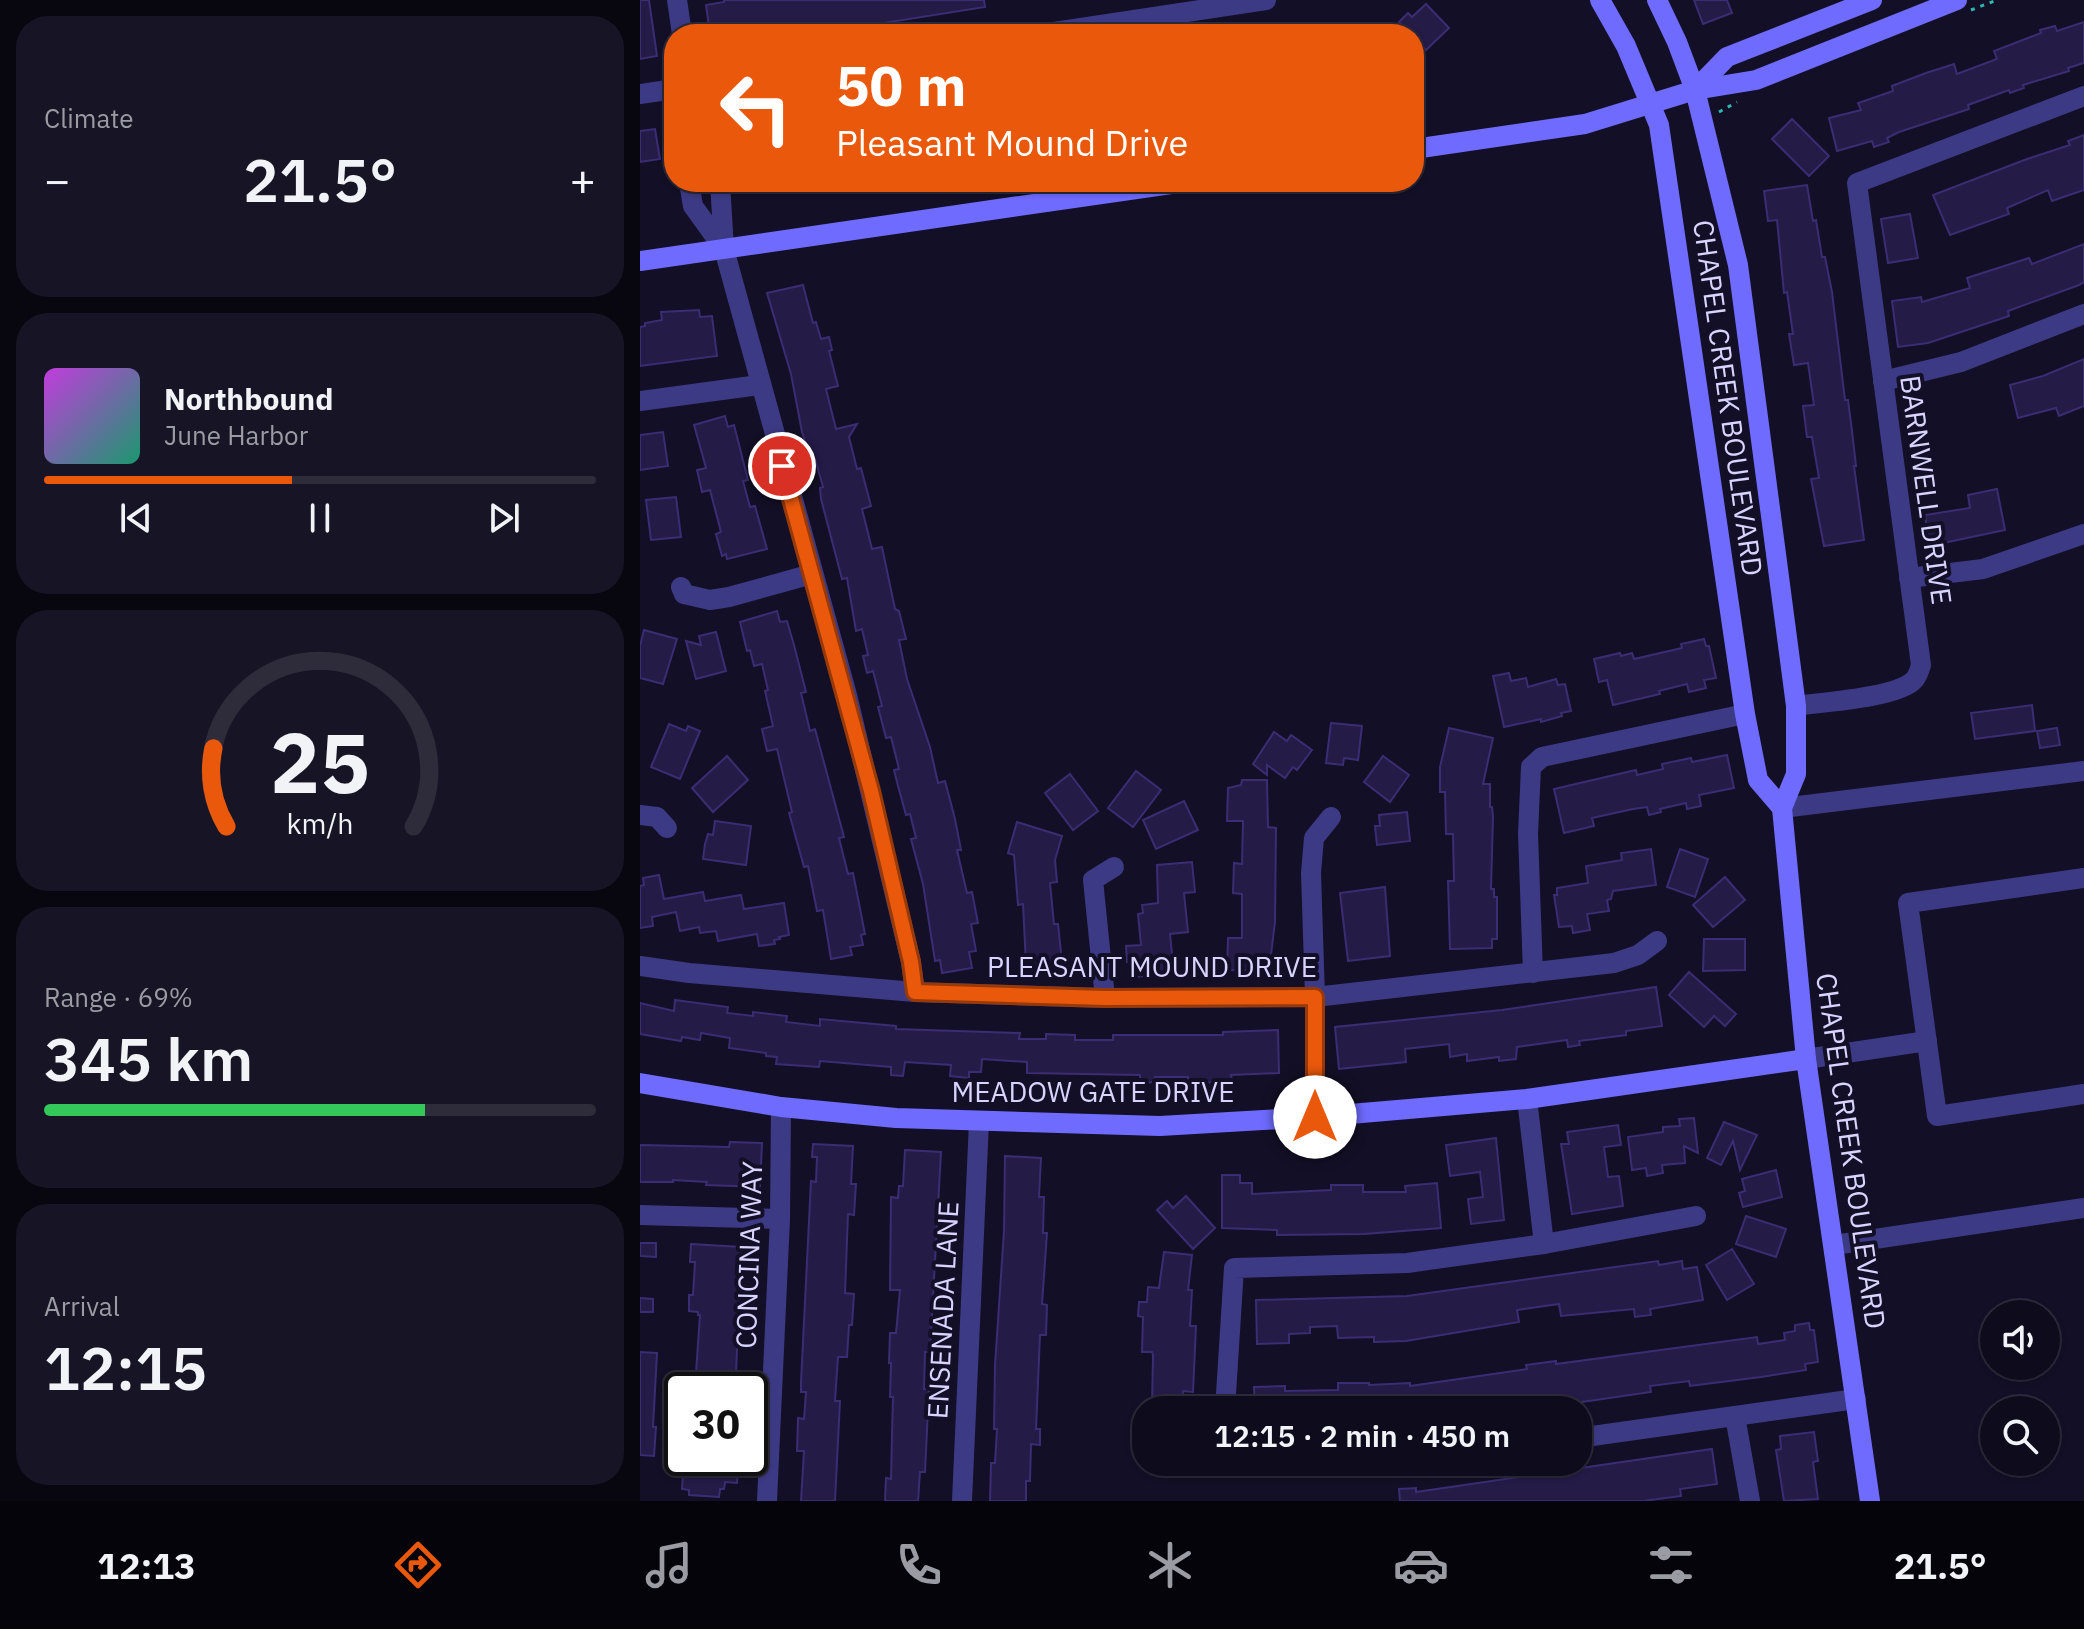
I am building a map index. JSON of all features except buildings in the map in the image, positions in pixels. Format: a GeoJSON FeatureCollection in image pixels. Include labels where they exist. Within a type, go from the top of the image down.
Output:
{"type":"FeatureCollection","features":[{"type":"Feature","properties":{"kind":"street"},"geometry":{"type":"LineString","coordinates":[[677,0],[681,24]]}},
{"type":"Feature","properties":{"kind":"street"},"geometry":{"type":"LineString","coordinates":[[1107,24],[1266,0]]}},
{"type":"Feature","properties":{"kind":"street","name":"CHAPEL CREEK BOULEVARD"},"geometry":{"type":"LineString","coordinates":[[1600,0],[1621,37],[1659,125],[1745,714],[1758,780],[1782,808]]}},
{"type":"Feature","properties":{"kind":"street","name":"CHAPEL CREEK BOULEVARD"},"geometry":{"type":"LineString","coordinates":[[1657,0],[1695,90],[1738,265],[1796,706],[1796,774],[1782,808],[1806,1059],[1870,1501]]}},
{"type":"Feature","properties":{"kind":"street"},"geometry":{"type":"LineString","coordinates":[[1695,90],[1727,57],[1872,0]]}},
{"type":"Feature","properties":{"kind":"street"},"geometry":{"type":"LineString","coordinates":[[1424,148],[1585,124],[1695,90],[1756,80],[1957,0]]}},
{"type":"Feature","properties":{"kind":"street"},"geometry":{"type":"LineString","coordinates":[[640,94],[664,90]]}},
{"type":"Feature","properties":{"kind":"street","name":"BARNWELL DRIVE"},"geometry":{"type":"LineString","coordinates":[[1796,706],[1889,693],[1917,679],[1921,665],[1857,183],[2084,96]]}},
{"type":"Feature","properties":{"kind":"street"},"geometry":{"type":"LineString","coordinates":[[691,192],[693,206],[724,249]]}},
{"type":"Feature","properties":{"kind":"street"},"geometry":{"type":"LineString","coordinates":[[721,192],[724,249],[871,791],[911,962],[915,992]]}},
{"type":"Feature","properties":{"kind":"street"},"geometry":{"type":"LineString","coordinates":[[640,261],[1116,192]]}},
{"type":"Feature","properties":{"kind":"street"},"geometry":{"type":"LineString","coordinates":[[1883,381],[1961,362],[2084,314]]}},
{"type":"Feature","properties":{"kind":"street"},"geometry":{"type":"LineString","coordinates":[[640,401],[759,385]]}},
{"type":"Feature","properties":{"kind":"street"},"geometry":{"type":"LineString","coordinates":[[1909,578],[1983,569],[2084,534]]}},
{"type":"Feature","properties":{"kind":"street"},"geometry":{"type":"LineString","coordinates":[[681,587],[684,594],[710,600],[812,574]]}},
{"type":"Feature","properties":{"kind":"street"},"geometry":{"type":"LineString","coordinates":[[1533,973],[1528,834],[1531,767],[1534,762],[1542,757],[1745,714]]}},
{"type":"Feature","properties":{"kind":"street"},"geometry":{"type":"LineString","coordinates":[[1782,808],[2084,771]]}},
{"type":"Feature","properties":{"kind":"street"},"geometry":{"type":"LineString","coordinates":[[640,815],[657,817],[667,828]]}},
{"type":"Feature","properties":{"kind":"street"},"geometry":{"type":"LineString","coordinates":[[1315,1117],[1311,873],[1314,838],[1331,817]]}},
{"type":"Feature","properties":{"kind":"street"},"geometry":{"type":"LineString","coordinates":[[1105,998],[1093,880],[1114,867]]}},
{"type":"Feature","properties":{"kind":"street"},"geometry":{"type":"LineString","coordinates":[[2084,878],[1908,903],[1937,1116],[2084,1094]]}},
{"type":"Feature","properties":{"kind":"street","name":"PLEASANT MOUND DRIVE"},"geometry":{"type":"LineString","coordinates":[[640,966],[915,992],[1105,998],[1315,997],[1614,963],[1638,955],[1657,941]]}},
{"type":"Feature","properties":{"kind":"street","name":"MEADOW GATE DRIVE"},"geometry":{"type":"LineString","coordinates":[[640,1083],[781,1107],[896,1118],[1160,1126],[1527,1099],[1927,1041]]}},
{"type":"Feature","properties":{"kind":"street"},"geometry":{"type":"LineString","coordinates":[[1527,1099],[1544,1244]]}},
{"type":"Feature","properties":{"kind":"street","name":"CONCINA WAY"},"geometry":{"type":"LineString","coordinates":[[767,1501],[780,1219],[781,1107]]}},
{"type":"Feature","properties":{"kind":"street","name":"ENSENADA LANE"},"geometry":{"type":"LineString","coordinates":[[962,1501],[979,1122]]}},
{"type":"Feature","properties":{"kind":"street"},"geometry":{"type":"LineString","coordinates":[[1834,1245],[2084,1208]]}},
{"type":"Feature","properties":{"kind":"street"},"geometry":{"type":"LineString","coordinates":[[640,1215],[780,1219]]}},
{"type":"Feature","properties":{"kind":"street"},"geometry":{"type":"LineString","coordinates":[[1226,1396],[1234,1268],[1407,1263],[1544,1244],[1696,1216]]}},
{"type":"Feature","properties":{"kind":"street"},"geometry":{"type":"LineString","coordinates":[[1592,1436],[1856,1399]]}},
{"type":"Feature","properties":{"kind":"street"},"geometry":{"type":"LineString","coordinates":[[1735,1416],[1750,1501]]}},
{"type":"Feature","properties":{"kind":"route"},"geometry":{"type":"LineString","coordinates":[[782,466],[847,695],[911,962],[915,992],[1105,998],[1315,997],[1315,1117]]}}]}
